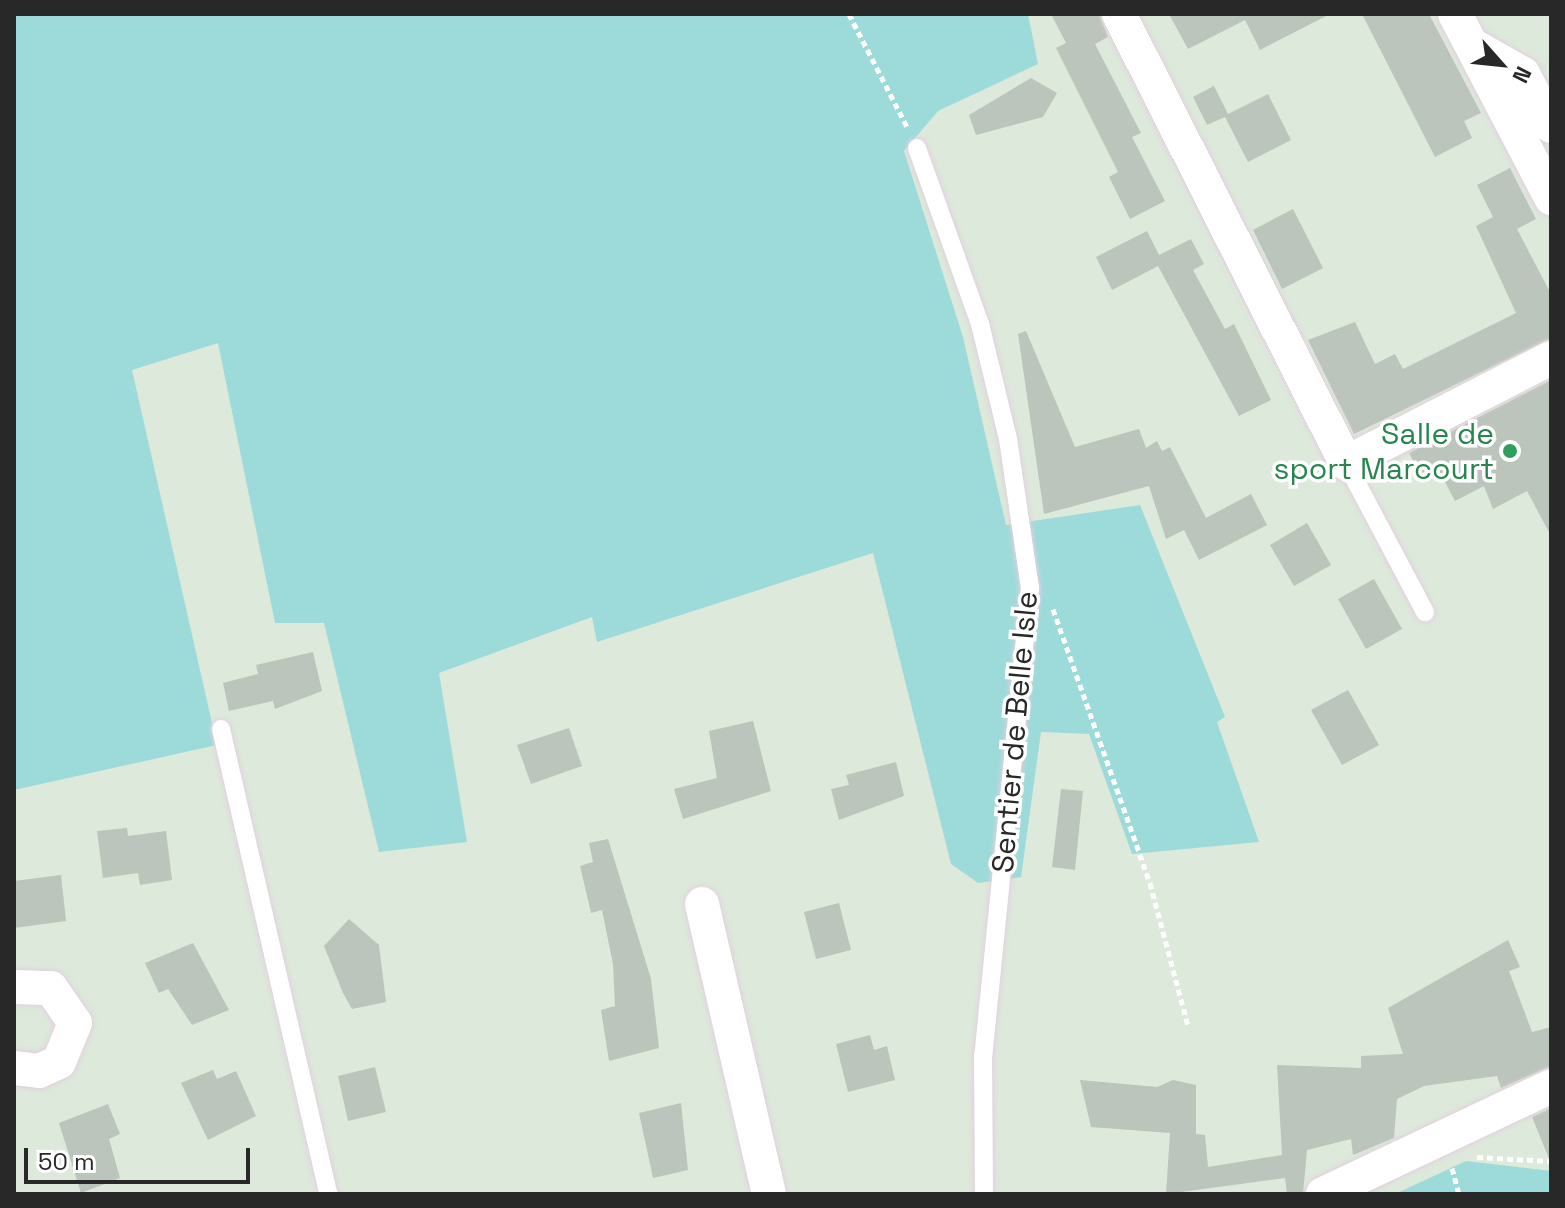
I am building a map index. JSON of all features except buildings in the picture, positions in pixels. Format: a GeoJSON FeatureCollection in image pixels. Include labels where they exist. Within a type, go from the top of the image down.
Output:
{"type":"FeatureCollection","features":[{"type":"Feature","properties":{"kind":"street"},"geometry":{"type":"LineString","coordinates":[[1119,14],[1346,463],[1551,358]]}},
{"type":"Feature","properties":{"kind":"street"},"geometry":{"type":"LineString","coordinates":[[1455,14],[1551,198]]}},
{"type":"Feature","properties":{"kind":"street"},"geometry":{"type":"LineString","coordinates":[[1472,45],[1523,74],[1551,126]]}},
{"type":"Feature","properties":{"kind":"street"},"geometry":{"type":"LineString","coordinates":[[702,904],[769,1194]]}},
{"type":"Feature","properties":{"kind":"street"},"geometry":{"type":"LineString","coordinates":[[14,987],[51,988],[75,1023],[59,1062],[39,1071],[14,1068]]}},
{"type":"Feature","properties":{"kind":"street"},"geometry":{"type":"LineString","coordinates":[[1323,1194],[1551,1086]]}},
{"type":"Feature","properties":{"kind":"lane","name":"Sentier de Belle Isle"},"geometry":{"type":"LineString","coordinates":[[917,148],[980,324],[1028,564],[1026,674],[983,1055],[984,1194]]}},
{"type":"Feature","properties":{"kind":"lane"},"geometry":{"type":"LineString","coordinates":[[1346,463],[1425,612]]}},
{"type":"Feature","properties":{"kind":"lane"},"geometry":{"type":"LineString","coordinates":[[221,729],[328,1194]]}},
{"type":"Feature","properties":{"kind":"path"},"geometry":{"type":"LineString","coordinates":[[849,14],[917,148]]}},
{"type":"Feature","properties":{"kind":"path"},"geometry":{"type":"LineString","coordinates":[[1028,564],[1048,590],[1102,744],[1188,1026]]}},
{"type":"Feature","properties":{"kind":"path"},"geometry":{"type":"LineString","coordinates":[[1434,1140],[1470,1156],[1551,1161]]}},
{"type":"Feature","properties":{"kind":"shaded area"},"geometry":{"type":"Polygon","coordinates":[[[14,14],[1028,14],[1038,64],[938,111],[904,151],[963,337],[1006,525],[1140,505],[1225,717],[1217,722],[1259,842],[1132,854],[1089,734],[1041,732],[1021,877],[978,883],[951,864],[873,553],[597,642],[592,617],[439,673],[467,842],[379,852],[324,623],[275,623],[218,343],[132,370],[217,745],[14,790],[14,14]]]}},
{"type":"Feature","properties":{"kind":"shaded area"},"geometry":{"type":"Polygon","coordinates":[[[1466,1161],[1551,1171],[1551,1194],[1395,1194],[1466,1161]]]}},
{"type":"Feature","properties":{"kind":"place","name":"Salle de sport Marcourt"},"geometry":{"type":"Point","coordinates":[1510,451]}}]}
